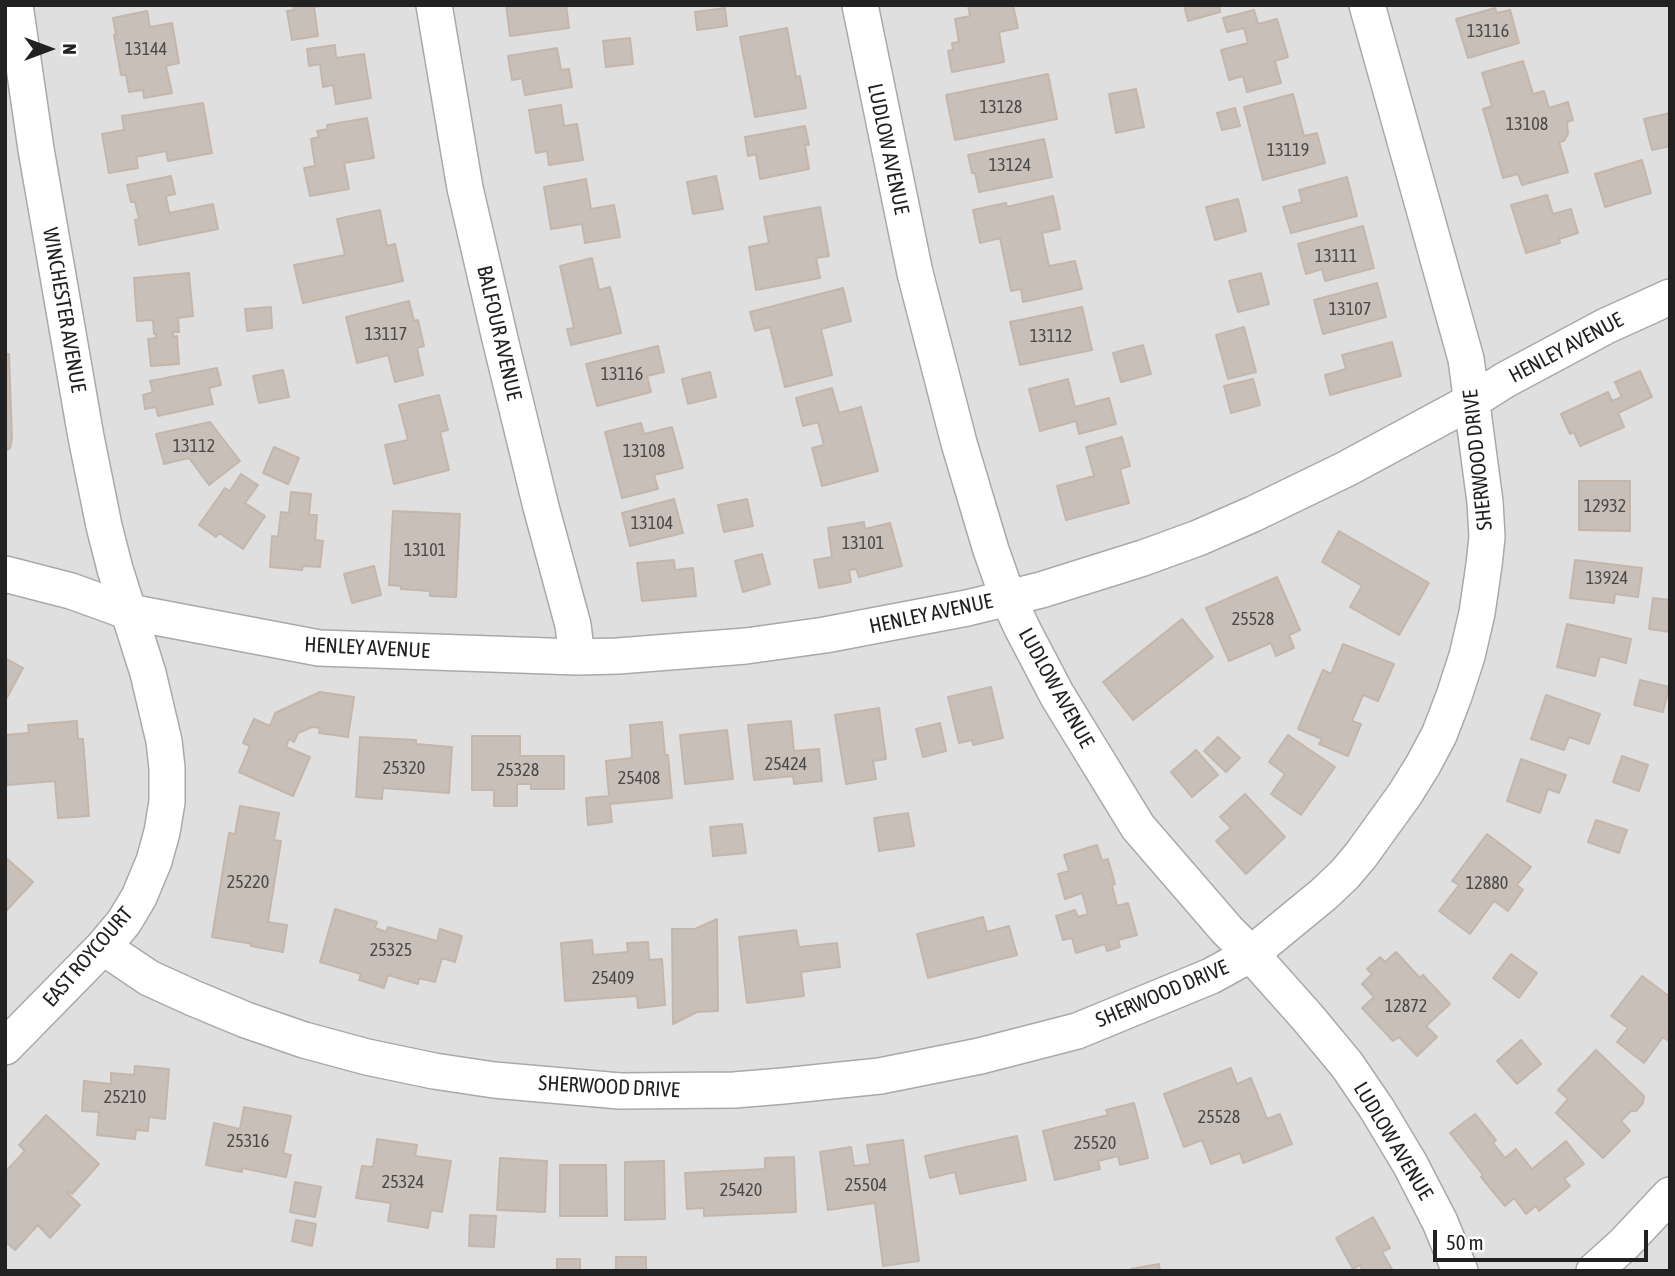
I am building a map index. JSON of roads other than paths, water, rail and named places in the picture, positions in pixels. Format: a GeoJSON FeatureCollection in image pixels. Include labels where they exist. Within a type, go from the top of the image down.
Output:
{"type":"FeatureCollection","features":[{"type":"Feature","properties":{"kind":"street","name":"WINCHESTER AVENUE"},"geometry":{"type":"LineString","coordinates":[[15,5],[36,149],[86,437],[104,526],[129,612]]}},
{"type":"Feature","properties":{"kind":"street","name":"BALFOUR AVENUE"},"geometry":{"type":"LineString","coordinates":[[434,5],[465,188],[525,442],[573,625],[577,657]]}},
{"type":"Feature","properties":{"kind":"street","name":"LUDLOW AVENUE"},"geometry":{"type":"LineString","coordinates":[[860,5],[915,273],[959,443],[1008,598],[1057,695],[1138,827],[1348,1065],[1410,1164],[1440,1222],[1460,1271]]}},
{"type":"Feature","properties":{"kind":"street","name":"SHERWOOD DRIVE"},"geometry":{"type":"LineString","coordinates":[[103,947],[149,978],[246,1020],[304,1040],[434,1071],[494,1080],[620,1091],[734,1090],[866,1077],[980,1056],[1077,1031],[1211,976],[1251,954],[1324,894],[1353,864],[1405,794],[1439,735],[1454,696],[1467,656],[1485,565],[1485,502],[1466,359],[1367,5]]}},
{"type":"Feature","properties":{"kind":"street","name":"HENLEY AVENUE"},"geometry":{"type":"LineString","coordinates":[[5,575],[71,591],[129,612],[319,648],[577,657],[680,652],[825,635],[1041,590],[1198,538],[1346,469],[1606,326],[1670,297]]}},
{"type":"Feature","properties":{"kind":"street","name":"EAST ROYCOURT"},"geometry":{"type":"LineString","coordinates":[[5,1047],[124,922],[139,897],[157,851],[167,802],[164,741],[148,673],[129,612]]}},
{"type":"Feature","properties":{"kind":"street"},"geometry":{"type":"LineString","coordinates":[[1594,1271],[1624,1244],[1670,1195]]}}]}
